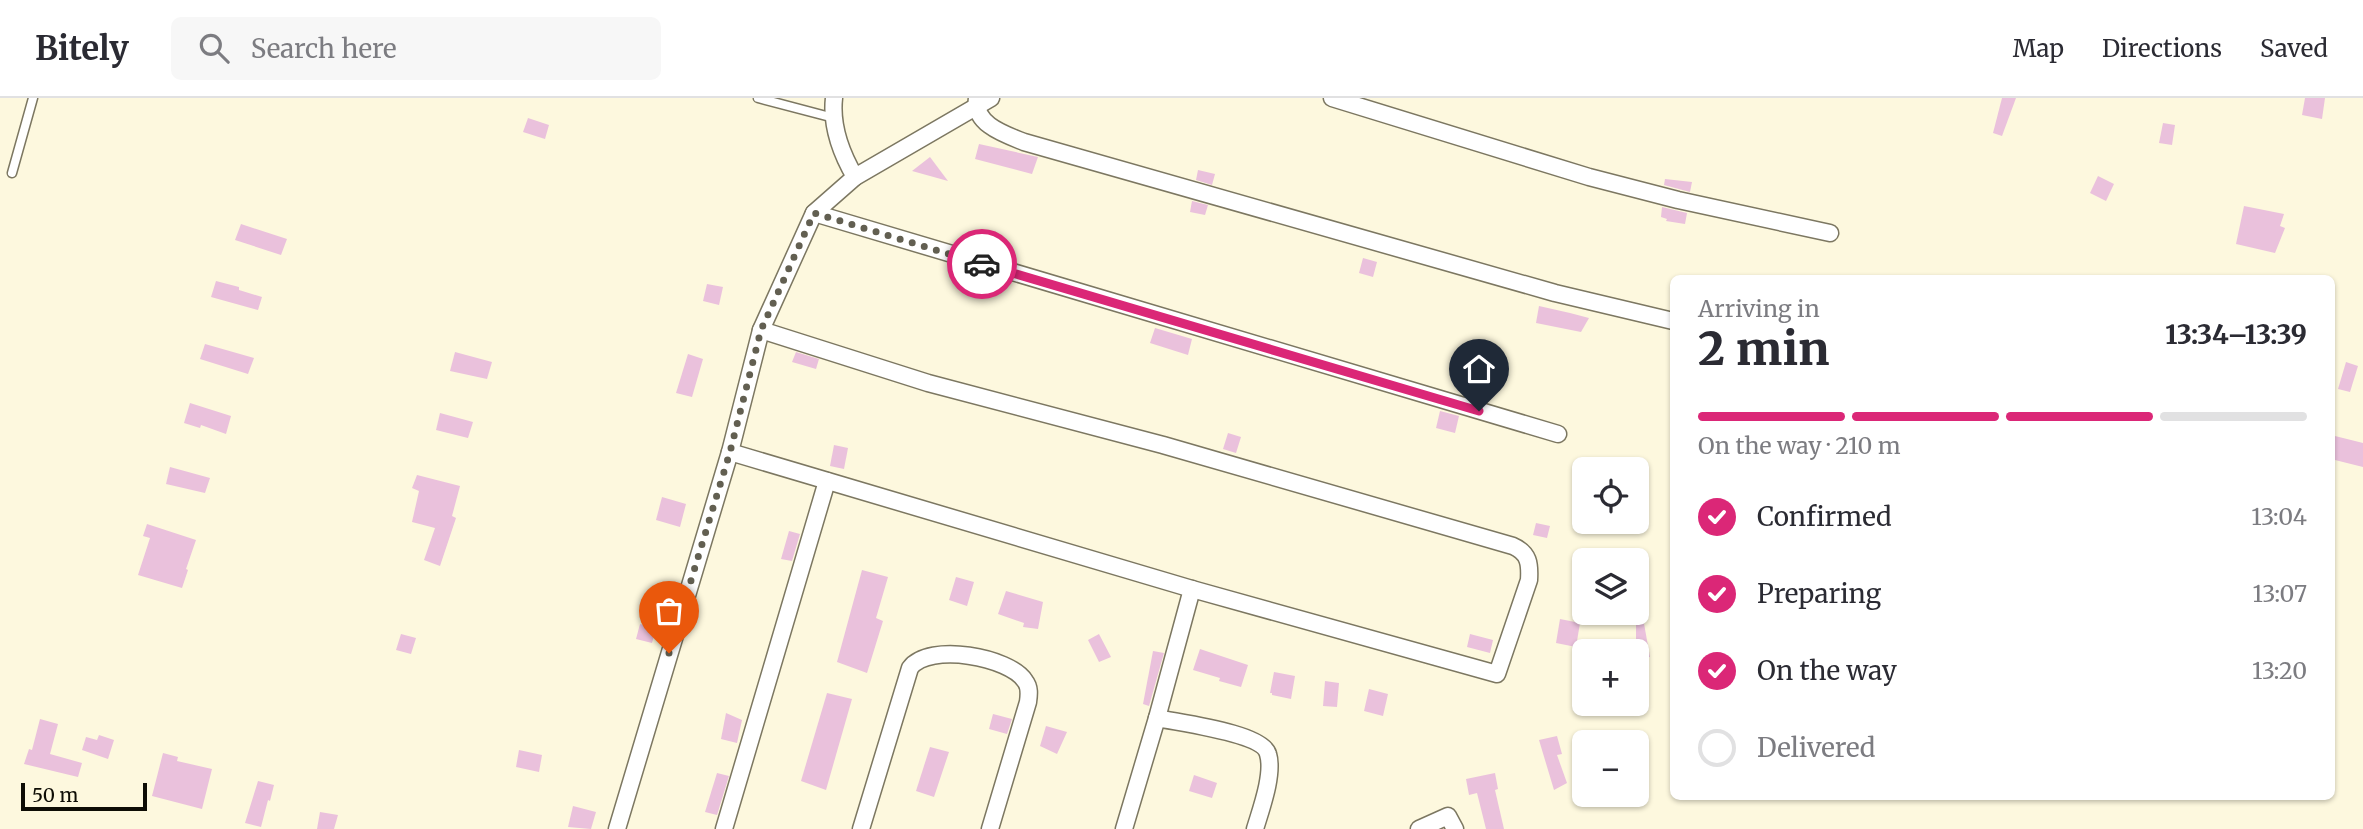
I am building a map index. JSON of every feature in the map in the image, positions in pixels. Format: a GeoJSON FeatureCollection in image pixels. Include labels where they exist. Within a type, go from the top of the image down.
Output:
{"type":"FeatureCollection","features":[{"type":"Feature","properties":{"kind":"street"},"geometry":{"type":"LineString","coordinates":[[834,98],[834,118],[841,148],[855,177]]}},
{"type":"Feature","properties":{"kind":"street"},"geometry":{"type":"LineString","coordinates":[[617,829],[730,452],[761,330],[814,213],[855,177],[976,102],[991,98]]}},
{"type":"Feature","properties":{"kind":"street"},"geometry":{"type":"LineString","coordinates":[[1332,98],[1623,186],[1830,233]]}},
{"type":"Feature","properties":{"kind":"street"},"geometry":{"type":"LineString","coordinates":[[976,102],[984,121],[1024,142],[1555,293],[1670,320]]}},
{"type":"Feature","properties":{"kind":"street"},"geometry":{"type":"LineString","coordinates":[[814,213],[1558,434]]}},
{"type":"Feature","properties":{"kind":"street"},"geometry":{"type":"LineString","coordinates":[[730,452],[1192,589],[1497,674],[1529,580],[1527,555],[1513,546],[1163,445],[928,383],[761,330]]}},
{"type":"Feature","properties":{"kind":"street"},"geometry":{"type":"LineString","coordinates":[[724,829],[827,481]]}},
{"type":"Feature","properties":{"kind":"street"},"geometry":{"type":"LineString","coordinates":[[1124,829],[1192,589]]}},
{"type":"Feature","properties":{"kind":"street"},"geometry":{"type":"LineString","coordinates":[[861,829],[910,668],[921,657],[954,653],[975,657],[1020,674],[1029,689],[1028,702],[990,829]]}},
{"type":"Feature","properties":{"kind":"street"},"geometry":{"type":"LineString","coordinates":[[1157,718],[1247,737],[1264,746],[1268,752],[1270,768],[1255,829]]}},
{"type":"Feature","properties":{"kind":"street"},"geometry":{"type":"LineString","coordinates":[[1419,829],[1448,816],[1455,829]]}},
{"type":"Feature","properties":{"kind":"lane"},"geometry":{"type":"LineString","coordinates":[[12,173],[33,98]]}},
{"type":"Feature","properties":{"kind":"lane"},"geometry":{"type":"LineString","coordinates":[[758,98],[834,118]]}},
{"type":"Feature","properties":{"kind":"building"},"geometry":{"type":"Polygon","coordinates":[[[2002,98],[2016,98],[2002,136],[1993,133],[2002,98]]]}},
{"type":"Feature","properties":{"kind":"building"},"geometry":{"type":"Polygon","coordinates":[[[2305,98],[2325,98],[2322,119],[2302,115],[2305,98]]]}},
{"type":"Feature","properties":{"kind":"building"},"geometry":{"type":"Polygon","coordinates":[[[528,118],[549,125],[545,139],[523,132],[528,118]]]}},
{"type":"Feature","properties":{"kind":"building"},"geometry":{"type":"Polygon","coordinates":[[[2163,123],[2175,125],[2172,145],[2159,143],[2163,123]]]}},
{"type":"Feature","properties":{"kind":"building"},"geometry":{"type":"Polygon","coordinates":[[[979,144],[1038,157],[1032,174],[975,159],[979,144]]]}},
{"type":"Feature","properties":{"kind":"building"},"geometry":{"type":"Polygon","coordinates":[[[930,157],[948,181],[912,171],[930,157]]]}},
{"type":"Feature","properties":{"kind":"building"},"geometry":{"type":"Polygon","coordinates":[[[1198,170],[1215,174],[1212,185],[1196,180],[1198,170]]]}},
{"type":"Feature","properties":{"kind":"building"},"geometry":{"type":"Polygon","coordinates":[[[2098,176],[2114,184],[2106,201],[2090,193],[2098,176]]]}},
{"type":"Feature","properties":{"kind":"building"},"geometry":{"type":"Polygon","coordinates":[[[1665,179],[1692,182],[1690,192],[1664,185],[1665,179]]]}},
{"type":"Feature","properties":{"kind":"building"},"geometry":{"type":"Polygon","coordinates":[[[1192,201],[1208,205],[1205,215],[1190,212],[1192,201]]]}},
{"type":"Feature","properties":{"kind":"building"},"geometry":{"type":"Polygon","coordinates":[[[2244,206],[2284,214],[2280,226],[2285,228],[2275,253],[2236,244],[2244,206]]]}},
{"type":"Feature","properties":{"kind":"building"},"geometry":{"type":"Polygon","coordinates":[[[1662,207],[1687,213],[1685,224],[1666,221],[1667,219],[1661,217],[1662,207]]]}},
{"type":"Feature","properties":{"kind":"building"},"geometry":{"type":"Polygon","coordinates":[[[241,224],[287,239],[281,255],[235,240],[241,224]]]}},
{"type":"Feature","properties":{"kind":"building"},"geometry":{"type":"Polygon","coordinates":[[[1363,258],[1377,262],[1373,277],[1359,273],[1363,258]]]}},
{"type":"Feature","properties":{"kind":"building"},"geometry":{"type":"Polygon","coordinates":[[[216,281],[262,297],[258,310],[211,297],[216,281]]]}},
{"type":"Feature","properties":{"kind":"building"},"geometry":{"type":"Polygon","coordinates":[[[707,284],[723,287],[719,305],[703,301],[707,284]]]}},
{"type":"Feature","properties":{"kind":"building"},"geometry":{"type":"Polygon","coordinates":[[[1539,306],[1589,318],[1581,332],[1536,323],[1539,306]]]}},
{"type":"Feature","properties":{"kind":"building"},"geometry":{"type":"Polygon","coordinates":[[[1155,328],[1192,339],[1188,355],[1150,343],[1155,328]]]}},
{"type":"Feature","properties":{"kind":"building"},"geometry":{"type":"Polygon","coordinates":[[[205,344],[254,358],[248,374],[200,359],[205,344]]]}},
{"type":"Feature","properties":{"kind":"building"},"geometry":{"type":"Polygon","coordinates":[[[455,352],[492,362],[487,379],[450,371],[455,352]]]}},
{"type":"Feature","properties":{"kind":"building"},"geometry":{"type":"Polygon","coordinates":[[[796,352],[819,359],[816,369],[792,362],[796,352]]]}},
{"type":"Feature","properties":{"kind":"building"},"geometry":{"type":"Polygon","coordinates":[[[688,354],[703,359],[692,397],[676,393],[688,354]]]}},
{"type":"Feature","properties":{"kind":"building"},"geometry":{"type":"Polygon","coordinates":[[[2346,362],[2358,366],[2350,392],[2338,389],[2346,362]]]}},
{"type":"Feature","properties":{"kind":"building"},"geometry":{"type":"Polygon","coordinates":[[[190,403],[231,416],[226,434],[201,425],[200,428],[184,423],[190,403]]]}},
{"type":"Feature","properties":{"kind":"building"},"geometry":{"type":"Polygon","coordinates":[[[1440,411],[1459,416],[1455,433],[1436,428],[1440,411]]]}},
{"type":"Feature","properties":{"kind":"building"},"geometry":{"type":"Polygon","coordinates":[[[440,413],[473,422],[468,438],[436,430],[440,413]]]}},
{"type":"Feature","properties":{"kind":"building"},"geometry":{"type":"Polygon","coordinates":[[[1228,433],[1241,437],[1236,453],[1223,449],[1228,433]]]}},
{"type":"Feature","properties":{"kind":"building"},"geometry":{"type":"Polygon","coordinates":[[[2335,436],[2363,443],[2363,467],[2335,460],[2335,436]]]}},
{"type":"Feature","properties":{"kind":"building"},"geometry":{"type":"Polygon","coordinates":[[[834,445],[848,448],[844,469],[830,466],[834,445]]]}},
{"type":"Feature","properties":{"kind":"building"},"geometry":{"type":"Polygon","coordinates":[[[170,467],[210,478],[205,493],[166,484],[170,467]]]}},
{"type":"Feature","properties":{"kind":"building"},"geometry":{"type":"Polygon","coordinates":[[[417,475],[460,486],[452,516],[456,518],[440,566],[424,560],[435,528],[412,522],[419,491],[412,488],[417,475]]]}},
{"type":"Feature","properties":{"kind":"building"},"geometry":{"type":"Polygon","coordinates":[[[662,497],[686,504],[680,527],[656,520],[662,497]]]}},
{"type":"Feature","properties":{"kind":"building"},"geometry":{"type":"Polygon","coordinates":[[[1536,523],[1550,526],[1547,538],[1533,535],[1536,523]]]}},
{"type":"Feature","properties":{"kind":"building"},"geometry":{"type":"Polygon","coordinates":[[[147,524],[196,540],[182,588],[138,575],[150,538],[143,536],[147,524]]]}},
{"type":"Feature","properties":{"kind":"building"},"geometry":{"type":"Polygon","coordinates":[[[789,531],[800,534],[792,561],[781,559],[789,531]]]}},
{"type":"Feature","properties":{"kind":"building"},"geometry":{"type":"Polygon","coordinates":[[[862,570],[888,577],[876,618],[883,621],[867,673],[837,662],[862,570]]]}},
{"type":"Feature","properties":{"kind":"building"},"geometry":{"type":"Polygon","coordinates":[[[956,577],[974,582],[967,606],[949,600],[956,577]]]}},
{"type":"Feature","properties":{"kind":"building"},"geometry":{"type":"Polygon","coordinates":[[[1006,591],[1043,602],[1038,629],[1023,627],[1024,623],[998,614],[1006,591]]]}},
{"type":"Feature","properties":{"kind":"building"},"geometry":{"type":"Polygon","coordinates":[[[1560,619],[1572,621],[1572,625],[1580,625],[1577,639],[1572,639],[1572,646],[1556,643],[1560,619]]]}},
{"type":"Feature","properties":{"kind":"building"},"geometry":{"type":"Polygon","coordinates":[[[640,624],[656,628],[652,643],[636,639],[640,624]]]}},
{"type":"Feature","properties":{"kind":"building"},"geometry":{"type":"Polygon","coordinates":[[[1636,625],[1644,625],[1647,639],[1636,639],[1636,625]]]}},
{"type":"Feature","properties":{"kind":"building"},"geometry":{"type":"Polygon","coordinates":[[[401,634],[416,638],[411,654],[396,650],[401,634]]]}},
{"type":"Feature","properties":{"kind":"building"},"geometry":{"type":"Polygon","coordinates":[[[1099,634],[1111,657],[1099,662],[1088,640],[1099,634]]]}},
{"type":"Feature","properties":{"kind":"building"},"geometry":{"type":"Polygon","coordinates":[[[1470,634],[1493,640],[1490,653],[1467,647],[1470,634]]]}},
{"type":"Feature","properties":{"kind":"building"},"geometry":{"type":"Polygon","coordinates":[[[1200,649],[1248,665],[1241,687],[1193,670],[1200,649]]]}},
{"type":"Feature","properties":{"kind":"building"},"geometry":{"type":"Polygon","coordinates":[[[1153,651],[1164,653],[1149,706],[1143,704],[1153,651]]]}},
{"type":"Feature","properties":{"kind":"building"},"geometry":{"type":"Polygon","coordinates":[[[1274,672],[1295,676],[1291,699],[1270,693],[1274,672]]]}},
{"type":"Feature","properties":{"kind":"building"},"geometry":{"type":"Polygon","coordinates":[[[1325,681],[1339,683],[1337,707],[1323,706],[1325,681]]]}},
{"type":"Feature","properties":{"kind":"building"},"geometry":{"type":"Polygon","coordinates":[[[1369,689],[1388,694],[1383,716],[1364,711],[1369,689]]]}},
{"type":"Feature","properties":{"kind":"building"},"geometry":{"type":"Polygon","coordinates":[[[827,693],[852,699],[826,790],[801,781],[827,693]]]}},
{"type":"Feature","properties":{"kind":"building"},"geometry":{"type":"Polygon","coordinates":[[[726,713],[742,720],[737,743],[721,739],[726,713]]]}},
{"type":"Feature","properties":{"kind":"building"},"geometry":{"type":"Polygon","coordinates":[[[993,714],[1012,719],[1007,734],[989,729],[993,714]]]}},
{"type":"Feature","properties":{"kind":"building"},"geometry":{"type":"Polygon","coordinates":[[[40,719],[58,724],[50,754],[82,763],[78,777],[24,764],[29,749],[32,750],[40,719]]]}},
{"type":"Feature","properties":{"kind":"building"},"geometry":{"type":"Polygon","coordinates":[[[1046,726],[1067,732],[1057,754],[1040,746],[1046,726]]]}},
{"type":"Feature","properties":{"kind":"building"},"geometry":{"type":"Polygon","coordinates":[[[99,735],[114,740],[108,759],[82,750],[86,737],[97,740],[99,735]]]}},
{"type":"Feature","properties":{"kind":"building"},"geometry":{"type":"Polygon","coordinates":[[[1557,736],[1562,754],[1557,755],[1567,783],[1554,790],[1539,740],[1557,736]]]}},
{"type":"Feature","properties":{"kind":"building"},"geometry":{"type":"Polygon","coordinates":[[[930,747],[949,752],[934,797],[916,791],[930,747]]]}},
{"type":"Feature","properties":{"kind":"building"},"geometry":{"type":"Polygon","coordinates":[[[519,750],[542,755],[539,772],[516,767],[519,750]]]}},
{"type":"Feature","properties":{"kind":"building"},"geometry":{"type":"Polygon","coordinates":[[[163,753],[178,757],[177,761],[212,769],[202,809],[152,796],[163,753]]]}},
{"type":"Feature","properties":{"kind":"building"},"geometry":{"type":"Polygon","coordinates":[[[717,773],[729,776],[717,815],[705,812],[717,773]]]}},
{"type":"Feature","properties":{"kind":"building"},"geometry":{"type":"Polygon","coordinates":[[[1495,773],[1498,789],[1495,790],[1504,829],[1486,829],[1477,793],[1469,795],[1466,779],[1495,773]]]}},
{"type":"Feature","properties":{"kind":"building"},"geometry":{"type":"Polygon","coordinates":[[[1194,775],[1217,783],[1212,798],[1189,791],[1194,775]]]}},
{"type":"Feature","properties":{"kind":"building"},"geometry":{"type":"Polygon","coordinates":[[[258,781],[274,785],[261,827],[245,823],[258,781]]]}},
{"type":"Feature","properties":{"kind":"building"},"geometry":{"type":"Polygon","coordinates":[[[573,806],[596,812],[591,829],[568,827],[573,806]]]}},
{"type":"Feature","properties":{"kind":"building"},"geometry":{"type":"Polygon","coordinates":[[[320,812],[338,815],[334,829],[317,829],[320,812]]]}},
{"type":"Feature","properties":{"kind":"way so far"},"geometry":{"type":"LineString","coordinates":[[669,653],[730,452],[761,330],[814,213],[982,264]]}},
{"type":"Feature","properties":{"kind":"route"},"geometry":{"type":"LineString","coordinates":[[982,264],[1479,411]]}}]}
